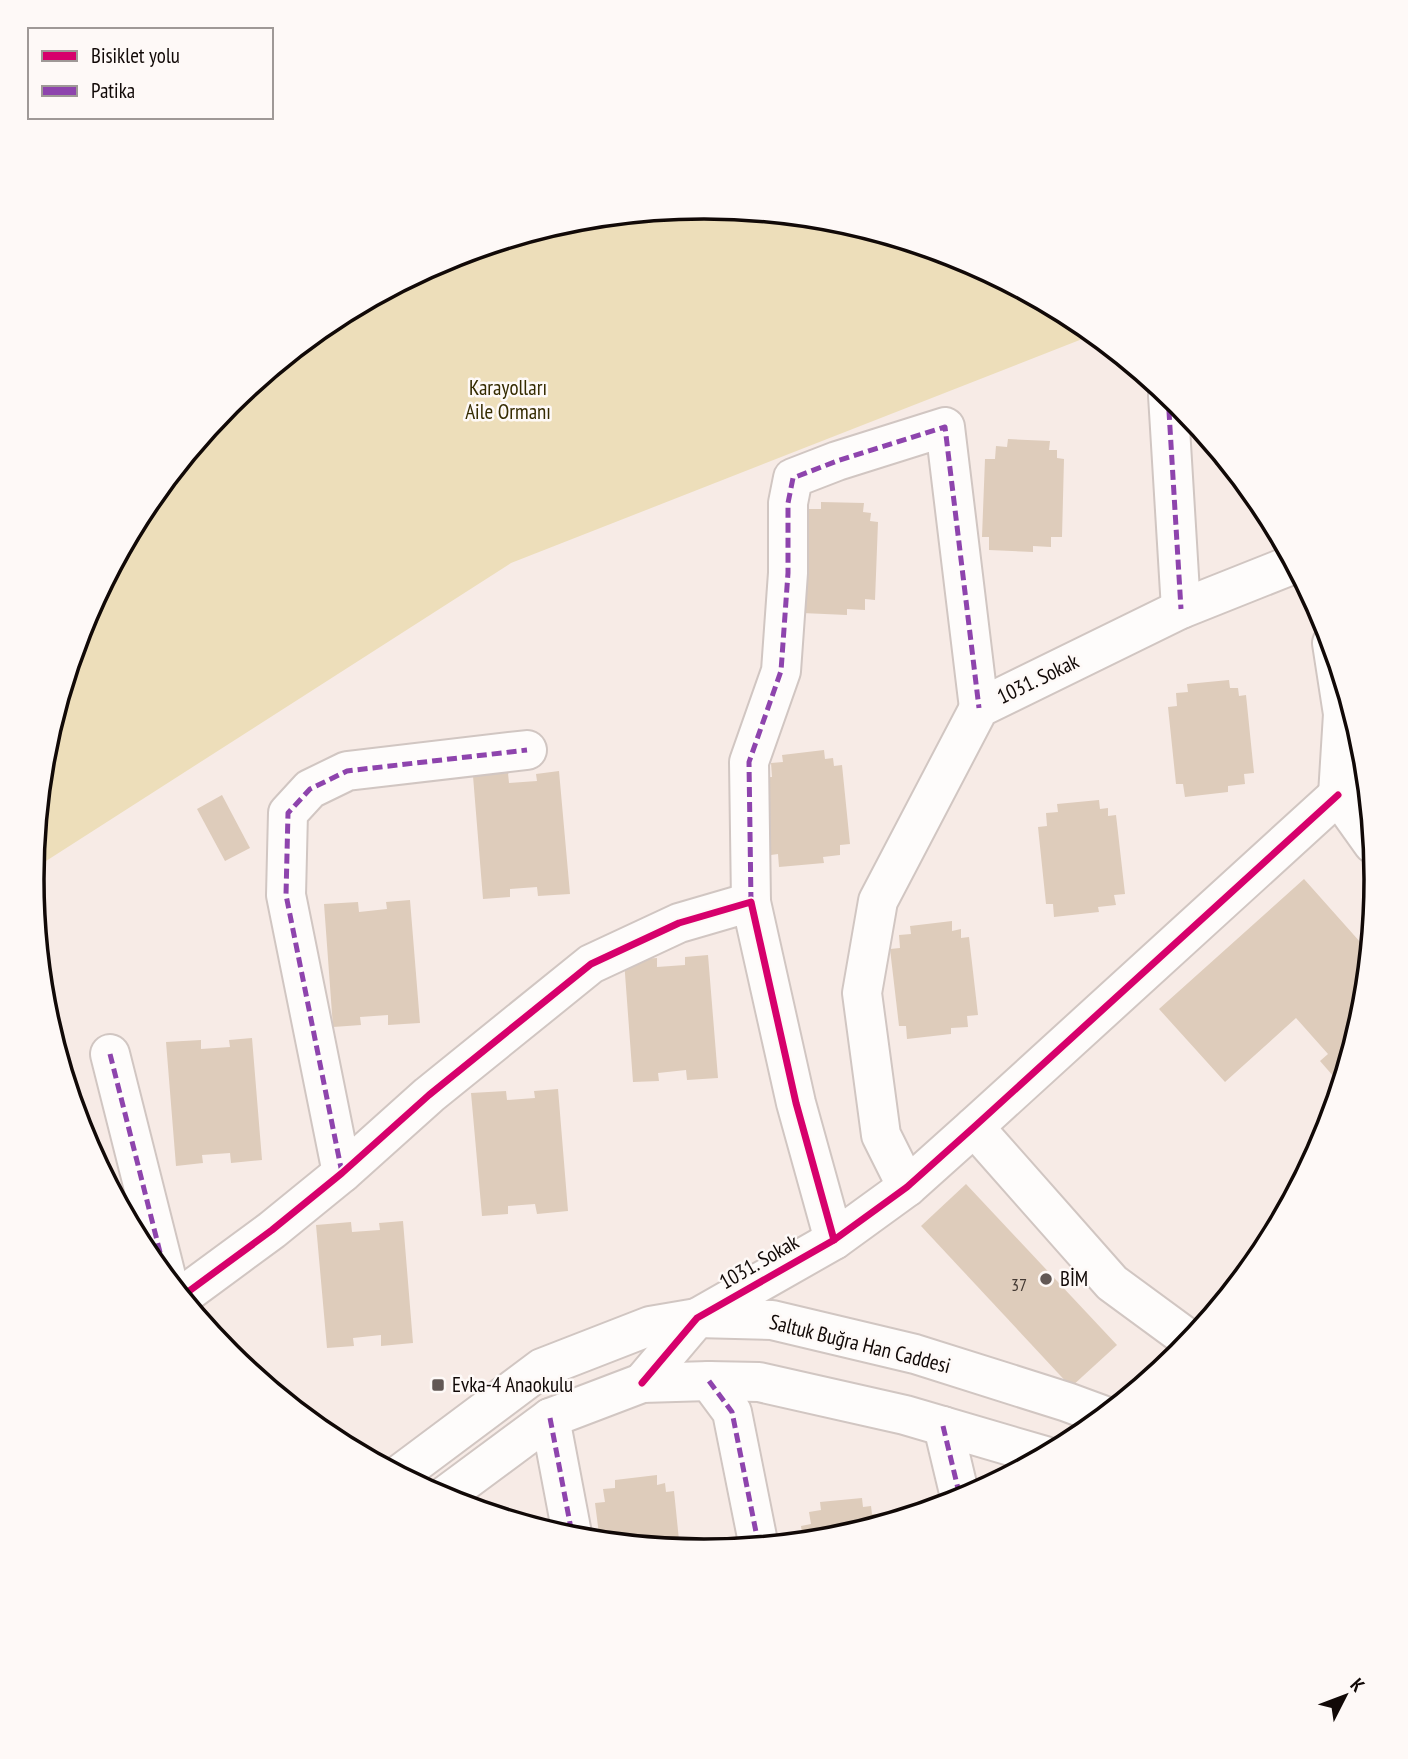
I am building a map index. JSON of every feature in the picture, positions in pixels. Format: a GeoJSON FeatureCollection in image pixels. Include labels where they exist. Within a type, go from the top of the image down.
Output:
{"type":"FeatureCollection","features":[{"type":"Feature","properties":{"kind":"street"},"geometry":{"type":"LineString","coordinates":[[1169,411],[1181,609]]}},
{"type":"Feature","properties":{"kind":"street"},"geometry":{"type":"LineString","coordinates":[[834,1240],[796,1103],[751,902],[749,762],[781,671],[788,573],[788,503],[793,478],[837,461],[945,428],[979,708]]}},
{"type":"Feature","properties":{"kind":"street","name":"1031. Sokak"},"geometry":{"type":"LineString","coordinates":[[642,1383],[696,1318],[834,1240],[907,1187],[881,1135],[862,993],[878,901],[979,708],[1181,609],[1286,567]]}},
{"type":"Feature","properties":{"kind":"street"},"geometry":{"type":"LineString","coordinates":[[1343,712],[1338,795],[1362,829]]}},
{"type":"Feature","properties":{"kind":"street"},"geometry":{"type":"LineString","coordinates":[[342,1173],[286,895],[288,813],[310,789],[347,771],[527,750]]}},
{"type":"Feature","properties":{"kind":"street"},"geometry":{"type":"LineString","coordinates":[[907,1187],[1338,795]]}},
{"type":"Feature","properties":{"kind":"street"},"geometry":{"type":"LineString","coordinates":[[189,1291],[272,1230],[429,1096],[591,964],[679,923],[751,902]]}},
{"type":"Feature","properties":{"kind":"street"},"geometry":{"type":"LineString","coordinates":[[110,1054],[160,1253]]}},
{"type":"Feature","properties":{"kind":"street"},"geometry":{"type":"LineString","coordinates":[[974,1127],[1112,1283],[1182,1334]]}},
{"type":"Feature","properties":{"kind":"street","name":"Saltuk Buğra Han Caddesi"},"geometry":{"type":"LineString","coordinates":[[407,1469],[542,1368],[650,1326],[696,1318],[772,1320],[915,1354],[1094,1412]]}},
{"type":"Feature","properties":{"kind":"street"},"geometry":{"type":"LineString","coordinates":[[709,1381],[732,1412],[757,1537]]}},
{"type":"Feature","properties":{"kind":"street"},"geometry":{"type":"LineString","coordinates":[[453,1490],[550,1418],[642,1383],[759,1382],[905,1415],[1032,1452]]}},
{"type":"Feature","properties":{"kind":"street"},"geometry":{"type":"LineString","coordinates":[[550,1418],[571,1526]]}},
{"type":"Feature","properties":{"kind":"street"},"geometry":{"type":"LineString","coordinates":[[943,1426],[958,1489]]}},
{"type":"Feature","properties":{"kind":"green space","name":"Karayolları Aile Ormanı"},"geometry":{"type":"Polygon","coordinates":[[[661,221],[747,221],[833,232],[916,254],[996,287],[1082,339],[511,563],[44,862],[49,793],[56,751],[79,667],[112,587],[155,513],[208,444],[269,383],[337,331],[412,287],[492,254],[575,232],[661,221]]]}},
{"type":"Feature","properties":{"kind":"building"},"geometry":{"type":"Polygon","coordinates":[[[1008,439],[1050,441],[1049,450],[1057,450],[1057,458],[1064,459],[1062,537],[1051,537],[1051,547],[1033,546],[1033,552],[989,550],[989,537],[982,537],[985,459],[995,459],[996,446],[1007,447],[1008,439]]]}},
{"type":"Feature","properties":{"kind":"building"},"geometry":{"type":"Polygon","coordinates":[[[821,502],[864,503],[863,512],[871,513],[870,521],[878,522],[875,600],[865,599],[865,610],[847,609],[847,615],[802,613],[799,521],[809,522],[809,509],[821,509],[821,502]]]}},
{"type":"Feature","properties":{"kind":"building"},"geometry":{"type":"Polygon","coordinates":[[[1229,680],[1230,688],[1238,688],[1239,696],[1246,695],[1254,773],[1244,774],[1245,784],[1228,786],[1228,792],[1185,797],[1183,784],[1176,784],[1168,707],[1177,706],[1176,693],[1188,692],[1187,684],[1229,680]]]}},
{"type":"Feature","properties":{"kind":"building"},"geometry":{"type":"Polygon","coordinates":[[[824,750],[825,759],[833,758],[834,766],[842,765],[850,844],[840,845],[840,855],[823,857],[824,863],[779,867],[778,854],[771,855],[763,777],[772,777],[771,763],[783,762],[782,755],[824,750]]]}},
{"type":"Feature","properties":{"kind":"building"},"geometry":{"type":"Polygon","coordinates":[[[559,771],[570,894],[538,896],[537,887],[510,889],[510,897],[483,899],[473,776],[508,773],[509,783],[537,781],[536,774],[559,771]]]}},
{"type":"Feature","properties":{"kind":"building"},"geometry":{"type":"Polygon","coordinates":[[[222,795],[250,848],[225,861],[197,809],[222,795]]]}},
{"type":"Feature","properties":{"kind":"building"},"geometry":{"type":"Polygon","coordinates":[[[1099,800],[1100,809],[1108,808],[1108,816],[1116,815],[1125,894],[1114,895],[1116,905],[1098,907],[1099,912],[1054,917],[1053,904],[1046,904],[1038,827],[1047,826],[1046,813],[1058,812],[1057,804],[1099,800]]]}},
{"type":"Feature","properties":{"kind":"building"},"geometry":{"type":"Polygon","coordinates":[[[1304,879],[1361,943],[1352,1008],[1334,1077],[1320,1061],[1328,1054],[1296,1018],[1225,1082],[1159,1009],[1304,879]]]}},
{"type":"Feature","properties":{"kind":"building"},"geometry":{"type":"Polygon","coordinates":[[[410,900],[420,1023],[388,1025],[388,1015],[360,1017],[361,1025],[333,1027],[324,904],[358,902],[359,912],[387,909],[386,902],[410,900]]]}},
{"type":"Feature","properties":{"kind":"building"},"geometry":{"type":"Polygon","coordinates":[[[952,921],[952,931],[961,929],[961,938],[969,937],[978,1015],[967,1016],[968,1027],[951,1028],[951,1034],[907,1039],[906,1026],[899,1026],[890,949],[900,948],[899,935],[911,934],[910,926],[952,921]]]}},
{"type":"Feature","properties":{"kind":"building"},"geometry":{"type":"Polygon","coordinates":[[[708,955],[718,1078],[687,1080],[686,1070],[658,1073],[659,1081],[633,1082],[624,960],[657,958],[657,967],[685,965],[685,957],[708,955]]]}},
{"type":"Feature","properties":{"kind":"building"},"geometry":{"type":"Polygon","coordinates":[[[252,1038],[262,1160],[231,1163],[230,1153],[202,1155],[203,1163],[176,1166],[166,1042],[201,1040],[201,1049],[230,1047],[229,1040],[252,1038]]]}},
{"type":"Feature","properties":{"kind":"building"},"geometry":{"type":"Polygon","coordinates":[[[558,1089],[568,1211],[537,1214],[535,1204],[508,1206],[508,1214],[482,1216],[471,1093],[506,1091],[507,1100],[535,1098],[534,1091],[558,1089]]]}},
{"type":"Feature","properties":{"kind":"building"},"geometry":{"type":"Polygon","coordinates":[[[966,1184],[1117,1345],[1071,1387],[921,1226],[966,1184]]]}},
{"type":"Feature","properties":{"kind":"building"},"geometry":{"type":"Polygon","coordinates":[[[403,1221],[413,1343],[381,1346],[381,1335],[353,1338],[354,1346],[327,1348],[316,1225],[351,1222],[352,1232],[380,1230],[379,1223],[403,1221]]]}},
{"type":"Feature","properties":{"kind":"building"},"geometry":{"type":"Polygon","coordinates":[[[657,1475],[657,1485],[665,1483],[666,1492],[674,1491],[679,1539],[599,1531],[595,1503],[605,1502],[603,1489],[615,1488],[615,1480],[657,1475]]]}},
{"type":"Feature","properties":{"kind":"building"},"geometry":{"type":"Polygon","coordinates":[[[862,1498],[863,1507],[871,1506],[872,1514],[880,1515],[802,1532],[801,1526],[811,1524],[809,1512],[821,1510],[820,1502],[862,1498]]]}},
{"type":"Feature","properties":{"kind":"marked path"},"geometry":{"type":"LineString","coordinates":[[1169,411],[1181,609]]}},
{"type":"Feature","properties":{"kind":"marked path"},"geometry":{"type":"LineString","coordinates":[[751,902],[749,762],[781,671],[788,573],[788,503],[793,478],[837,461],[945,427],[979,708]]}},
{"type":"Feature","properties":{"kind":"marked path"},"geometry":{"type":"LineString","coordinates":[[342,1173],[286,895],[288,813],[310,789],[347,771],[527,750]]}},
{"type":"Feature","properties":{"kind":"marked path"},"geometry":{"type":"LineString","coordinates":[[110,1054],[160,1253]]}},
{"type":"Feature","properties":{"kind":"marked path"},"geometry":{"type":"LineString","coordinates":[[709,1381],[732,1412],[757,1537]]}},
{"type":"Feature","properties":{"kind":"marked path"},"geometry":{"type":"LineString","coordinates":[[550,1418],[571,1526]]}},
{"type":"Feature","properties":{"kind":"marked path"},"geometry":{"type":"LineString","coordinates":[[943,1426],[958,1489]]}},
{"type":"Feature","properties":{"kind":"cycle path"},"geometry":{"type":"LineString","coordinates":[[642,1383],[697,1318],[834,1240],[907,1187],[1338,795]]}},
{"type":"Feature","properties":{"kind":"cycle path"},"geometry":{"type":"LineString","coordinates":[[189,1291],[272,1230],[342,1173],[429,1095],[591,964],[679,923],[751,902],[796,1103],[834,1240]]}},
{"type":"Feature","properties":{"kind":"place","name":"BİM"},"geometry":{"type":"Point","coordinates":[1046,1279]}},
{"type":"Feature","properties":{"kind":"place","name":"Evka-4 Anaokulu"},"geometry":{"type":"Point","coordinates":[438,1385]}}]}
